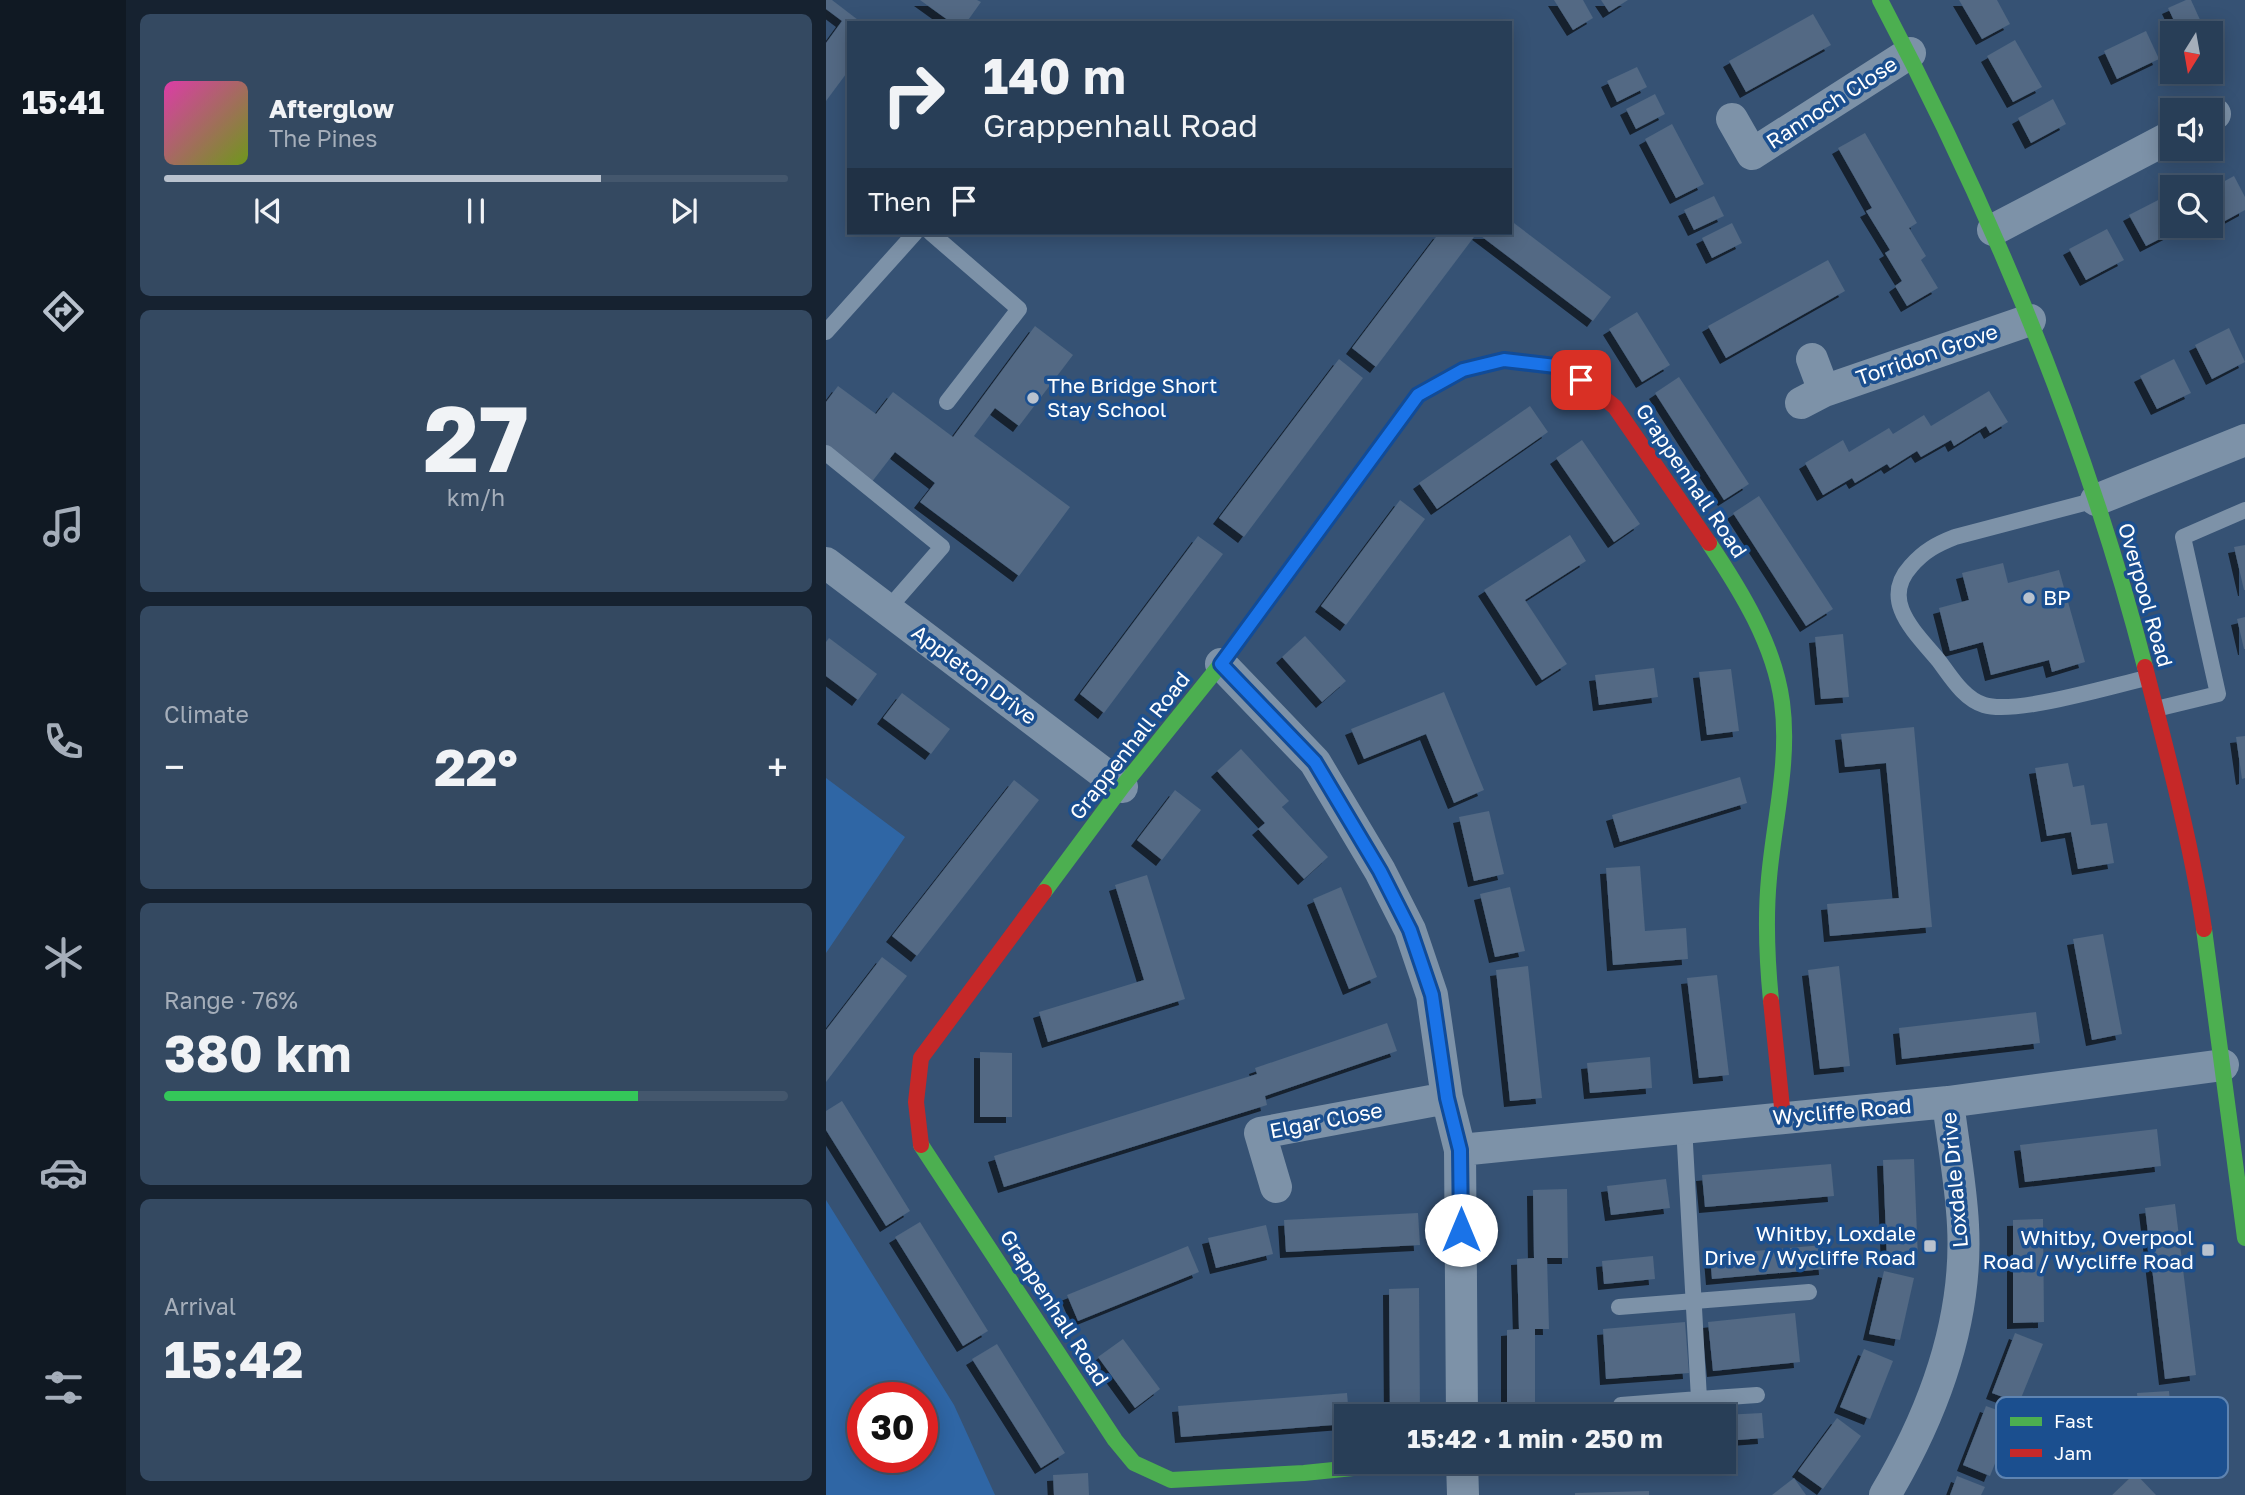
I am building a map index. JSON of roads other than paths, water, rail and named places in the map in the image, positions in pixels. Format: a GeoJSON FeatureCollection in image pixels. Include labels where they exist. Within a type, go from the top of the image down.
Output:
{"type":"FeatureCollection","features":[{"type":"Feature","properties":{"kind":"street","name":"Overpool Road"},"geometry":{"type":"LineString","coordinates":[[1881,0],[1910,53],[1993,230],[2030,320],[2096,500],[2156,709],[2196,884],[2245,1238]]}},
{"type":"Feature","properties":{"kind":"street","name":"Rannoch Close"},"geometry":{"type":"LineString","coordinates":[[1732,119],[1752,154],[1910,53]]}},
{"type":"Feature","properties":{"kind":"street"},"geometry":{"type":"LineString","coordinates":[[1993,230],[2160,142]]}},
{"type":"Feature","properties":{"kind":"street","name":"Torridon Grove"},"geometry":{"type":"LineString","coordinates":[[1811,359],[1813,397],[2030,320]]}},
{"type":"Feature","properties":{"kind":"street","name":"Grappenhall Road"},"geometry":{"type":"LineString","coordinates":[[1334,1470],[1171,1480],[1134,1463],[1115,1440],[921,1147],[916,1102],[921,1058],[1122,787],[1221,664],[1418,395],[1463,370],[1504,360],[1564,367],[1615,407],[1671,485],[1738,587],[1771,656],[1782,703],[1783,774],[1769,878],[1766,946],[1783,1117]]}},
{"type":"Feature","properties":{"kind":"street"},"geometry":{"type":"LineString","coordinates":[[2096,500],[2245,440]]}},
{"type":"Feature","properties":{"kind":"street","name":"Appleton Drive"},"geometry":{"type":"LineString","coordinates":[[826,564],[1122,787]]}},
{"type":"Feature","properties":{"kind":"street"},"geometry":{"type":"LineString","coordinates":[[1221,664],[1315,762],[1386,883],[1410,930],[1432,995],[1447,1098],[1460,1150],[1462,1404]]}},
{"type":"Feature","properties":{"kind":"street","name":"Wycliffe Road"},"geometry":{"type":"LineString","coordinates":[[1460,1150],[1948,1102],[2223,1065]]}},
{"type":"Feature","properties":{"kind":"street","name":"Elgar Close"},"geometry":{"type":"LineString","coordinates":[[1276,1187],[1260,1133],[1447,1098]]}},
{"type":"Feature","properties":{"kind":"street","name":"Loxdale Drive"},"geometry":{"type":"LineString","coordinates":[[1885,1495],[1908,1457],[1933,1400],[1953,1330],[1961,1283],[1963,1226],[1948,1102]]}},
{"type":"Feature","properties":{"kind":"street"},"geometry":{"type":"LineString","coordinates":[[1462,1474],[1463,1495]]}},
{"type":"Feature","properties":{"kind":"lane"},"geometry":{"type":"LineString","coordinates":[[826,332],[913,235]]}},
{"type":"Feature","properties":{"kind":"lane"},"geometry":{"type":"LineString","coordinates":[[933,235],[1019,309],[947,402]]}},
{"type":"Feature","properties":{"kind":"lane"},"geometry":{"type":"LineString","coordinates":[[826,453],[942,547],[887,610]]}},
{"type":"Feature","properties":{"kind":"lane"},"geometry":{"type":"LineString","coordinates":[[2096,500],[1955,537],[1933,546],[1901,578],[1898,599],[1901,610],[1963,692],[1982,705],[2008,707],[2051,700],[2147,678]]}},
{"type":"Feature","properties":{"kind":"lane"},"geometry":{"type":"LineString","coordinates":[[2156,709],[2218,694],[2183,537],[2245,509]]}},
{"type":"Feature","properties":{"kind":"lane"},"geometry":{"type":"LineString","coordinates":[[1684,1126],[1699,1399]]}},
{"type":"Feature","properties":{"kind":"lane"},"geometry":{"type":"LineString","coordinates":[[1619,1307],[1809,1292]]}},
{"type":"Feature","properties":{"kind":"lane"},"geometry":{"type":"LineString","coordinates":[[1633,1404],[1757,1395]]}},
{"type":"Feature","properties":{"kind":"place","name":"The Bridge Short Stay School"},"geometry":{"type":"Point","coordinates":[1033,398]}},
{"type":"Feature","properties":{"kind":"place","name":"BP"},"geometry":{"type":"Point","coordinates":[2029,598]}},
{"type":"Feature","properties":{"kind":"place","name":"Whitby, Loxdale Drive / Wycliffe Road"},"geometry":{"type":"Point","coordinates":[1930,1246]}},
{"type":"Feature","properties":{"kind":"place","name":"Whitby, Overpool Road / Wycliffe Road"},"geometry":{"type":"Point","coordinates":[2208,1250]}}]}
